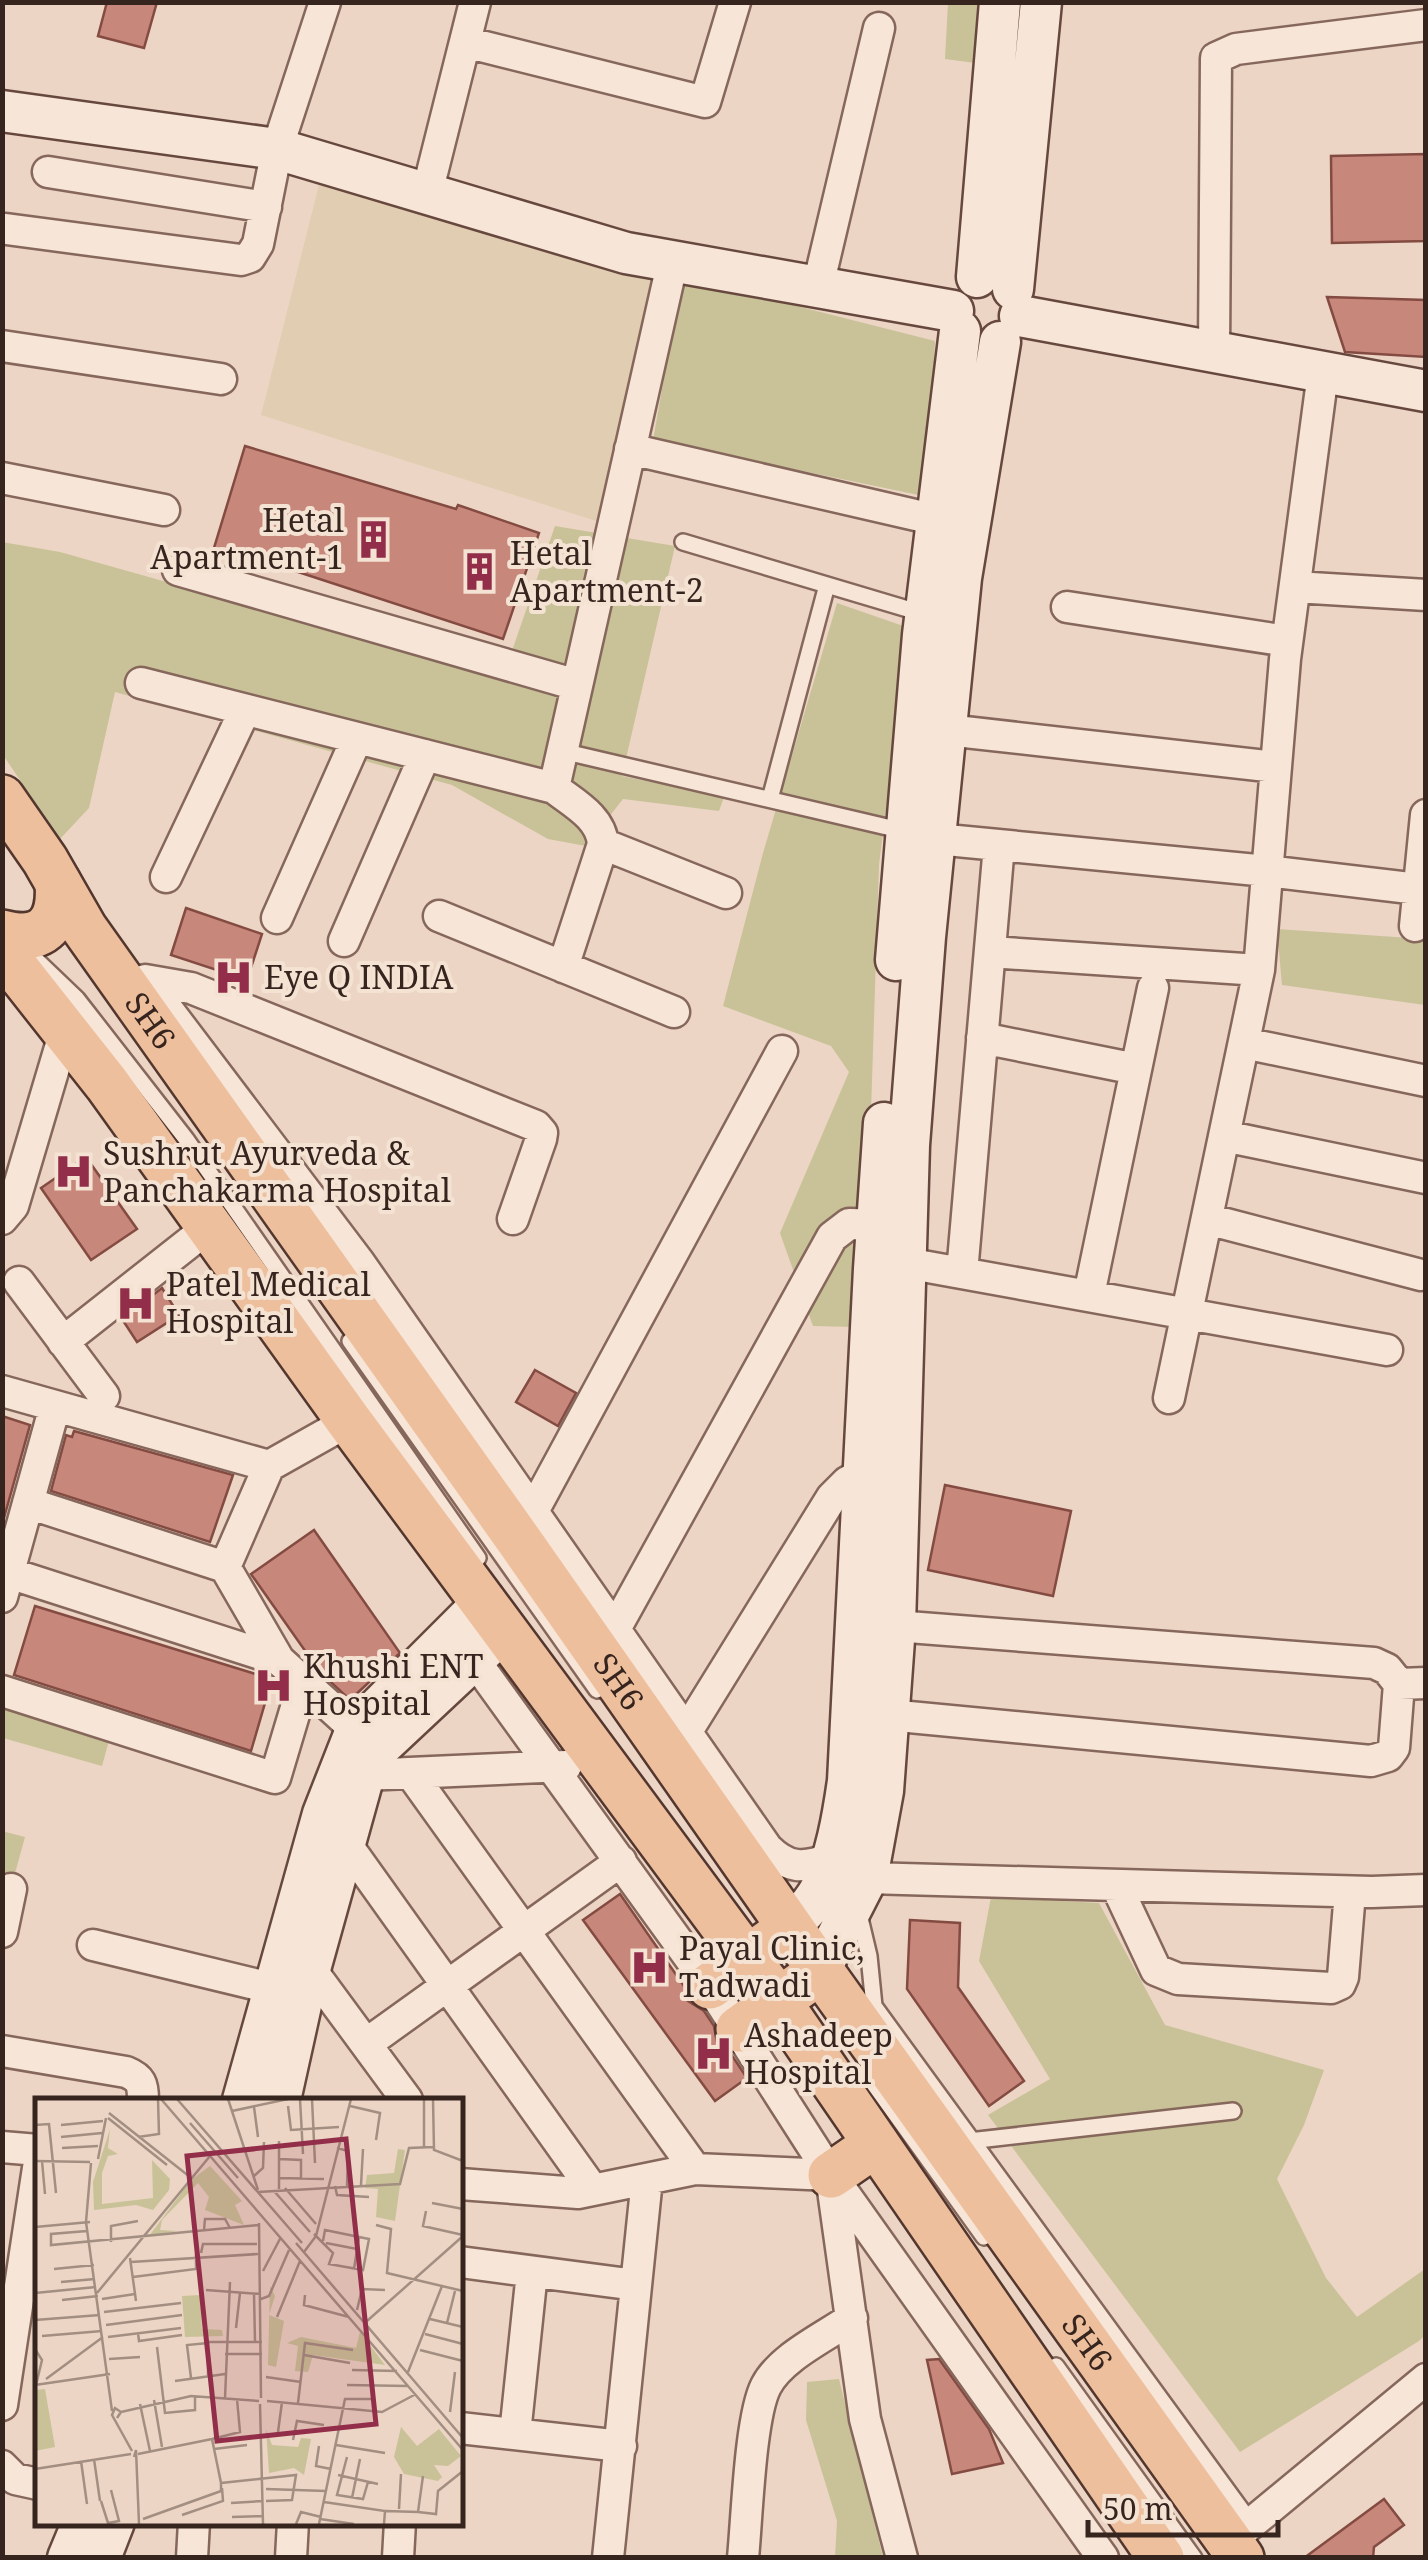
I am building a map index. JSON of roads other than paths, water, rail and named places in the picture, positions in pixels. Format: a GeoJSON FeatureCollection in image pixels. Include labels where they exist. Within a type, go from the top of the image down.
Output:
{"type":"FeatureCollection","features":[{"type":"Feature","properties":{"kind":"main road","name":"SH6"},"geometry":{"type":"LineString","coordinates":[[11,816],[59,894],[525,1526],[678,1745],[785,1964],[960,2143],[1229,2545]]}},
{"type":"Feature","properties":{"kind":"main road"},"geometry":{"type":"LineString","coordinates":[[59,894],[54,920],[42,932],[5,940],[65,1031],[349,1421],[482,1620],[604,1764],[785,1964],[876,2144],[1161,2558]]}},
{"type":"Feature","properties":{"kind":"main road"},"geometry":{"type":"LineString","coordinates":[[710,1986],[785,1964]]}},
{"type":"Feature","properties":{"kind":"main road"},"geometry":{"type":"LineString","coordinates":[[740,2029],[785,1964]]}},
{"type":"Feature","properties":{"kind":"main road"},"geometry":{"type":"LineString","coordinates":[[831,2175],[876,2144]]}},
{"type":"Feature","properties":{"kind":"street"},"geometry":{"type":"LineString","coordinates":[[6,229],[241,260],[256,251],[276,148],[325,2]]}},
{"type":"Feature","properties":{"kind":"street"},"geometry":{"type":"LineString","coordinates":[[427,193],[475,2]]}},
{"type":"Feature","properties":{"kind":"street"},"geometry":{"type":"LineString","coordinates":[[465,42],[706,102],[735,2]]}},
{"type":"Feature","properties":{"kind":"street"},"geometry":{"type":"LineString","coordinates":[[2,111],[276,148],[626,252],[818,286],[956,321],[977,342],[1003,306],[1000,2]]}},
{"type":"Feature","properties":{"kind":"street"},"geometry":{"type":"LineString","coordinates":[[921,835],[947,730],[961,578],[1003,306],[1041,2]]}},
{"type":"Feature","properties":{"kind":"street"},"geometry":{"type":"LineString","coordinates":[[1214,352],[1216,58],[1236,48],[1426,25]]}},
{"type":"Feature","properties":{"kind":"street"},"geometry":{"type":"LineString","coordinates":[[818,286],[879,28]]}},
{"type":"Feature","properties":{"kind":"street"},"geometry":{"type":"LineString","coordinates":[[48,172],[266,206]]}},
{"type":"Feature","properties":{"kind":"street"},"geometry":{"type":"LineString","coordinates":[[554,788],[673,260]]}},
{"type":"Feature","properties":{"kind":"street"},"geometry":{"type":"LineString","coordinates":[[785,1964],[820,1891],[831,1858],[844,1812],[852,1749],[864,1472],[897,1237],[914,1076],[925,614],[959,290],[1003,306],[1214,352],[1426,391]]}},
{"type":"Feature","properties":{"kind":"street"},"geometry":{"type":"LineString","coordinates":[[2,346],[221,379]]}},
{"type":"Feature","properties":{"kind":"street"},"geometry":{"type":"LineString","coordinates":[[1169,1398],[1259,970],[1287,642],[1323,373]]}},
{"type":"Feature","properties":{"kind":"street"},"geometry":{"type":"LineString","coordinates":[[630,448],[937,520]]}},
{"type":"Feature","properties":{"kind":"street"},"geometry":{"type":"LineString","coordinates":[[2,478],[164,510]]}},
{"type":"Feature","properties":{"kind":"street"},"geometry":{"type":"LineString","coordinates":[[178,570],[577,685]]}},
{"type":"Feature","properties":{"kind":"street"},"geometry":{"type":"LineString","coordinates":[[1295,587],[1426,595]]}},
{"type":"Feature","properties":{"kind":"street"},"geometry":{"type":"LineString","coordinates":[[1067,607],[1287,642]]}},
{"type":"Feature","properties":{"kind":"street"},"geometry":{"type":"LineString","coordinates":[[141,683],[554,788],[592,818],[603,844],[563,967]]}},
{"type":"Feature","properties":{"kind":"street"},"geometry":{"type":"LineString","coordinates":[[166,877],[245,710]]}},
{"type":"Feature","properties":{"kind":"street"},"geometry":{"type":"LineString","coordinates":[[947,730],[1276,766]]}},
{"type":"Feature","properties":{"kind":"street"},"geometry":{"type":"LineString","coordinates":[[278,918],[356,738]]}},
{"type":"Feature","properties":{"kind":"street"},"geometry":{"type":"LineString","coordinates":[[344,941],[424,756]]}},
{"type":"Feature","properties":{"kind":"street"},"geometry":{"type":"LineString","coordinates":[[2,769],[19,794],[11,816]]}},
{"type":"Feature","properties":{"kind":"street"},"geometry":{"type":"LineString","coordinates":[[1414,926],[1426,815]]}},
{"type":"Feature","properties":{"kind":"street"},"geometry":{"type":"LineString","coordinates":[[921,835],[1267,871],[1421,881]]}},
{"type":"Feature","properties":{"kind":"street"},"geometry":{"type":"LineString","coordinates":[[603,844],[726,893]]}},
{"type":"Feature","properties":{"kind":"street"},"geometry":{"type":"LineString","coordinates":[[962,1273],[999,845]]}},
{"type":"Feature","properties":{"kind":"street"},"geometry":{"type":"LineString","coordinates":[[59,894],[145,980],[358,1262],[525,1526],[614,1631],[678,1745],[777,1858],[788,1866],[804,1867],[831,1858]]}},
{"type":"Feature","properties":{"kind":"street"},"geometry":{"type":"LineString","coordinates":[[439,916],[674,1012]]}},
{"type":"Feature","properties":{"kind":"street"},"geometry":{"type":"LineString","coordinates":[[990,952],[1259,970]]}},
{"type":"Feature","properties":{"kind":"street"},"geometry":{"type":"LineString","coordinates":[[145,980],[192,988],[536,1126],[542,1133],[541,1140],[513,1219]]}},
{"type":"Feature","properties":{"kind":"street"},"geometry":{"type":"LineString","coordinates":[[1089,1295],[1153,988]]}},
{"type":"Feature","properties":{"kind":"street"},"geometry":{"type":"LineString","coordinates":[[2,1218],[13,1206],[65,1031]]}},
{"type":"Feature","properties":{"kind":"street"},"geometry":{"type":"LineString","coordinates":[[982,1038],[1136,1069]]}},
{"type":"Feature","properties":{"kind":"street"},"geometry":{"type":"LineString","coordinates":[[1244,1043],[1426,1081]]}},
{"type":"Feature","properties":{"kind":"street"},"geometry":{"type":"LineString","coordinates":[[525,1526],[782,1051]]}},
{"type":"Feature","properties":{"kind":"street"},"geometry":{"type":"LineString","coordinates":[[1224,1136],[1426,1178]]}},
{"type":"Feature","properties":{"kind":"street"},"geometry":{"type":"LineString","coordinates":[[1207,1219],[1421,1275]]}},
{"type":"Feature","properties":{"kind":"street"},"geometry":{"type":"LineString","coordinates":[[614,1631],[832,1237],[849,1224],[897,1237],[962,1273],[1387,1350]]}},
{"type":"Feature","properties":{"kind":"street"},"geometry":{"type":"LineString","coordinates":[[63,1342],[209,1226]]}},
{"type":"Feature","properties":{"kind":"street"},"geometry":{"type":"LineString","coordinates":[[785,1964],[862,1889],[883,1791],[896,1626],[897,1237]]}},
{"type":"Feature","properties":{"kind":"street"},"geometry":{"type":"LineString","coordinates":[[18,1282],[104,1396]]}},
{"type":"Feature","properties":{"kind":"street"},"geometry":{"type":"LineString","coordinates":[[2,1390],[269,1466]]}},
{"type":"Feature","properties":{"kind":"street"},"geometry":{"type":"LineString","coordinates":[[55,1406],[6,1585],[279,1660]]}},
{"type":"Feature","properties":{"kind":"street"},"geometry":{"type":"LineString","coordinates":[[225,1567],[269,1466],[349,1421]]}},
{"type":"Feature","properties":{"kind":"street"},"geometry":{"type":"LineString","coordinates":[[678,1745],[832,1497],[864,1472]]}},
{"type":"Feature","properties":{"kind":"street"},"geometry":{"type":"LineString","coordinates":[[28,1503],[225,1567],[279,1660],[304,1680],[366,1752],[412,1775],[695,2169]]}},
{"type":"Feature","properties":{"kind":"street"},"geometry":{"type":"LineString","coordinates":[[244,2098],[323,1814],[366,1752],[482,1620],[554,1767],[740,2029],[831,2175],[1103,2558]]}},
{"type":"Feature","properties":{"kind":"street"},"geometry":{"type":"LineString","coordinates":[[888,1715],[1371,1761],[1388,1756],[1394,1748],[1412,1683],[1374,1663],[896,1626]]}},
{"type":"Feature","properties":{"kind":"street"},"geometry":{"type":"LineString","coordinates":[[2,1691],[275,1778],[304,1680]]}},
{"type":"Feature","properties":{"kind":"street"},"geometry":{"type":"LineString","coordinates":[[280,2098],[366,1752]]}},
{"type":"Feature","properties":{"kind":"street"},"geometry":{"type":"LineString","coordinates":[[412,1775],[604,1764]]}},
{"type":"Feature","properties":{"kind":"street"},"geometry":{"type":"LineString","coordinates":[[344,1840],[593,2190]]}},
{"type":"Feature","properties":{"kind":"street"},"geometry":{"type":"LineString","coordinates":[[366,2044],[621,1861]]}},
{"type":"Feature","properties":{"kind":"street"},"geometry":{"type":"LineString","coordinates":[[862,1889],[1116,1886],[1426,1890]]}},
{"type":"Feature","properties":{"kind":"street"},"geometry":{"type":"LineString","coordinates":[[1116,1886],[1156,1970],[1178,1979],[1331,1988],[1343,1978],[1350,1892]]}},
{"type":"Feature","properties":{"kind":"street"},"geometry":{"type":"LineString","coordinates":[[2,1932],[11,1889]]}},
{"type":"Feature","properties":{"kind":"street"},"geometry":{"type":"LineString","coordinates":[[93,1945],[275,1989]]}},
{"type":"Feature","properties":{"kind":"street"},"geometry":{"type":"LineString","coordinates":[[312,1971],[406,2098]]}},
{"type":"Feature","properties":{"kind":"street"},"geometry":{"type":"LineString","coordinates":[[2,2051],[126,2072],[138,2077],[143,2098]]}},
{"type":"Feature","properties":{"kind":"street"},"geometry":{"type":"LineString","coordinates":[[2,2147],[35,2150]]}},
{"type":"Feature","properties":{"kind":"street"},"geometry":{"type":"LineString","coordinates":[[463,2180],[578,2193],[695,2169],[831,2175]]}},
{"type":"Feature","properties":{"kind":"street"},"geometry":{"type":"LineString","coordinates":[[831,2175],[865,2419],[902,2558]]}},
{"type":"Feature","properties":{"kind":"street"},"geometry":{"type":"LineString","coordinates":[[608,2558],[647,2179]]}},
{"type":"Feature","properties":{"kind":"street"},"geometry":{"type":"LineString","coordinates":[[2,2405],[32,2245],[35,2206]]}},
{"type":"Feature","properties":{"kind":"street"},"geometry":{"type":"LineString","coordinates":[[462,2262],[636,2285]]}},
{"type":"Feature","properties":{"kind":"street"},"geometry":{"type":"LineString","coordinates":[[515,2434],[532,2272]]}},
{"type":"Feature","properties":{"kind":"street"},"geometry":{"type":"LineString","coordinates":[[743,2558],[758,2410],[766,2384],[786,2363],[852,2318]]}},
{"type":"Feature","properties":{"kind":"street"},"geometry":{"type":"LineString","coordinates":[[1229,2545],[1426,2379]]}},
{"type":"Feature","properties":{"kind":"street"},"geometry":{"type":"LineString","coordinates":[[462,2428],[620,2446]]}},
{"type":"Feature","properties":{"kind":"street"},"geometry":{"type":"LineString","coordinates":[[2,2466],[15,2479],[35,2483]]}},
{"type":"Feature","properties":{"kind":"street"},"geometry":{"type":"LineString","coordinates":[[68,2558],[82,2525]]}},
{"type":"Feature","properties":{"kind":"street"},"geometry":{"type":"LineString","coordinates":[[100,2558],[113,2525]]}},
{"type":"Feature","properties":{"kind":"street"},"geometry":{"type":"LineString","coordinates":[[192,2558],[194,2525]]}},
{"type":"Feature","properties":{"kind":"street"},"geometry":{"type":"LineString","coordinates":[[291,2558],[293,2525]]}},
{"type":"Feature","properties":{"kind":"street"},"geometry":{"type":"LineString","coordinates":[[398,2558],[400,2525]]}},
{"type":"Feature","properties":{"kind":"lane"},"geometry":{"type":"LineString","coordinates":[[683,542],[925,614]]}},
{"type":"Feature","properties":{"kind":"lane"},"geometry":{"type":"LineString","coordinates":[[770,799],[827,585]]}},
{"type":"Feature","properties":{"kind":"lane"},"geometry":{"type":"LineString","coordinates":[[562,751],[921,835]]}},
{"type":"Feature","properties":{"kind":"lane"},"geometry":{"type":"LineString","coordinates":[[59,894],[86,958]]}},
{"type":"Feature","properties":{"kind":"lane"},"geometry":{"type":"LineString","coordinates":[[5,940],[78,999],[186,1139],[482,1620]]}},
{"type":"Feature","properties":{"kind":"lane"},"geometry":{"type":"LineString","coordinates":[[336,1322],[606,1704]]}},
{"type":"Feature","properties":{"kind":"lane"},"geometry":{"type":"LineString","coordinates":[[670,1825],[785,1964],[899,2155],[968,2248]]}},
{"type":"Feature","properties":{"kind":"lane"},"geometry":{"type":"LineString","coordinates":[[862,1889],[874,2006],[960,2143],[1234,2111]]}},
{"type":"Feature","properties":{"kind":"lane"},"geometry":{"type":"LineString","coordinates":[[860,2063],[996,2253]]}},
{"type":"Feature","properties":{"kind":"lane"},"geometry":{"type":"LineString","coordinates":[[1049,2357],[1229,2545]]}},
{"type":"Feature","properties":{"kind":"place","name":"Hetal Apartment-1"},"geometry":{"type":"Point","coordinates":[374,539]}},
{"type":"Feature","properties":{"kind":"place","name":"Hetal Apartment-2"},"geometry":{"type":"Point","coordinates":[480,572]}},
{"type":"Feature","properties":{"kind":"place","name":"Eye Q INDIA"},"geometry":{"type":"Point","coordinates":[234,978]}},
{"type":"Feature","properties":{"kind":"place","name":"Sushrut Ayurveda & Panchakarma Hospital"},"geometry":{"type":"Point","coordinates":[73,1172]}},
{"type":"Feature","properties":{"kind":"place","name":"Patel Medical Hospital"},"geometry":{"type":"Point","coordinates":[136,1303]}},
{"type":"Feature","properties":{"kind":"place","name":"Khushi ENT Hospital"},"geometry":{"type":"Point","coordinates":[273,1685]}},
{"type":"Feature","properties":{"kind":"place","name":"Payal Clinic, Tadwadi"},"geometry":{"type":"Point","coordinates":[649,1967]}},
{"type":"Feature","properties":{"kind":"place","name":"Ashadeep Hospital"},"geometry":{"type":"Point","coordinates":[714,2054]}}]}
